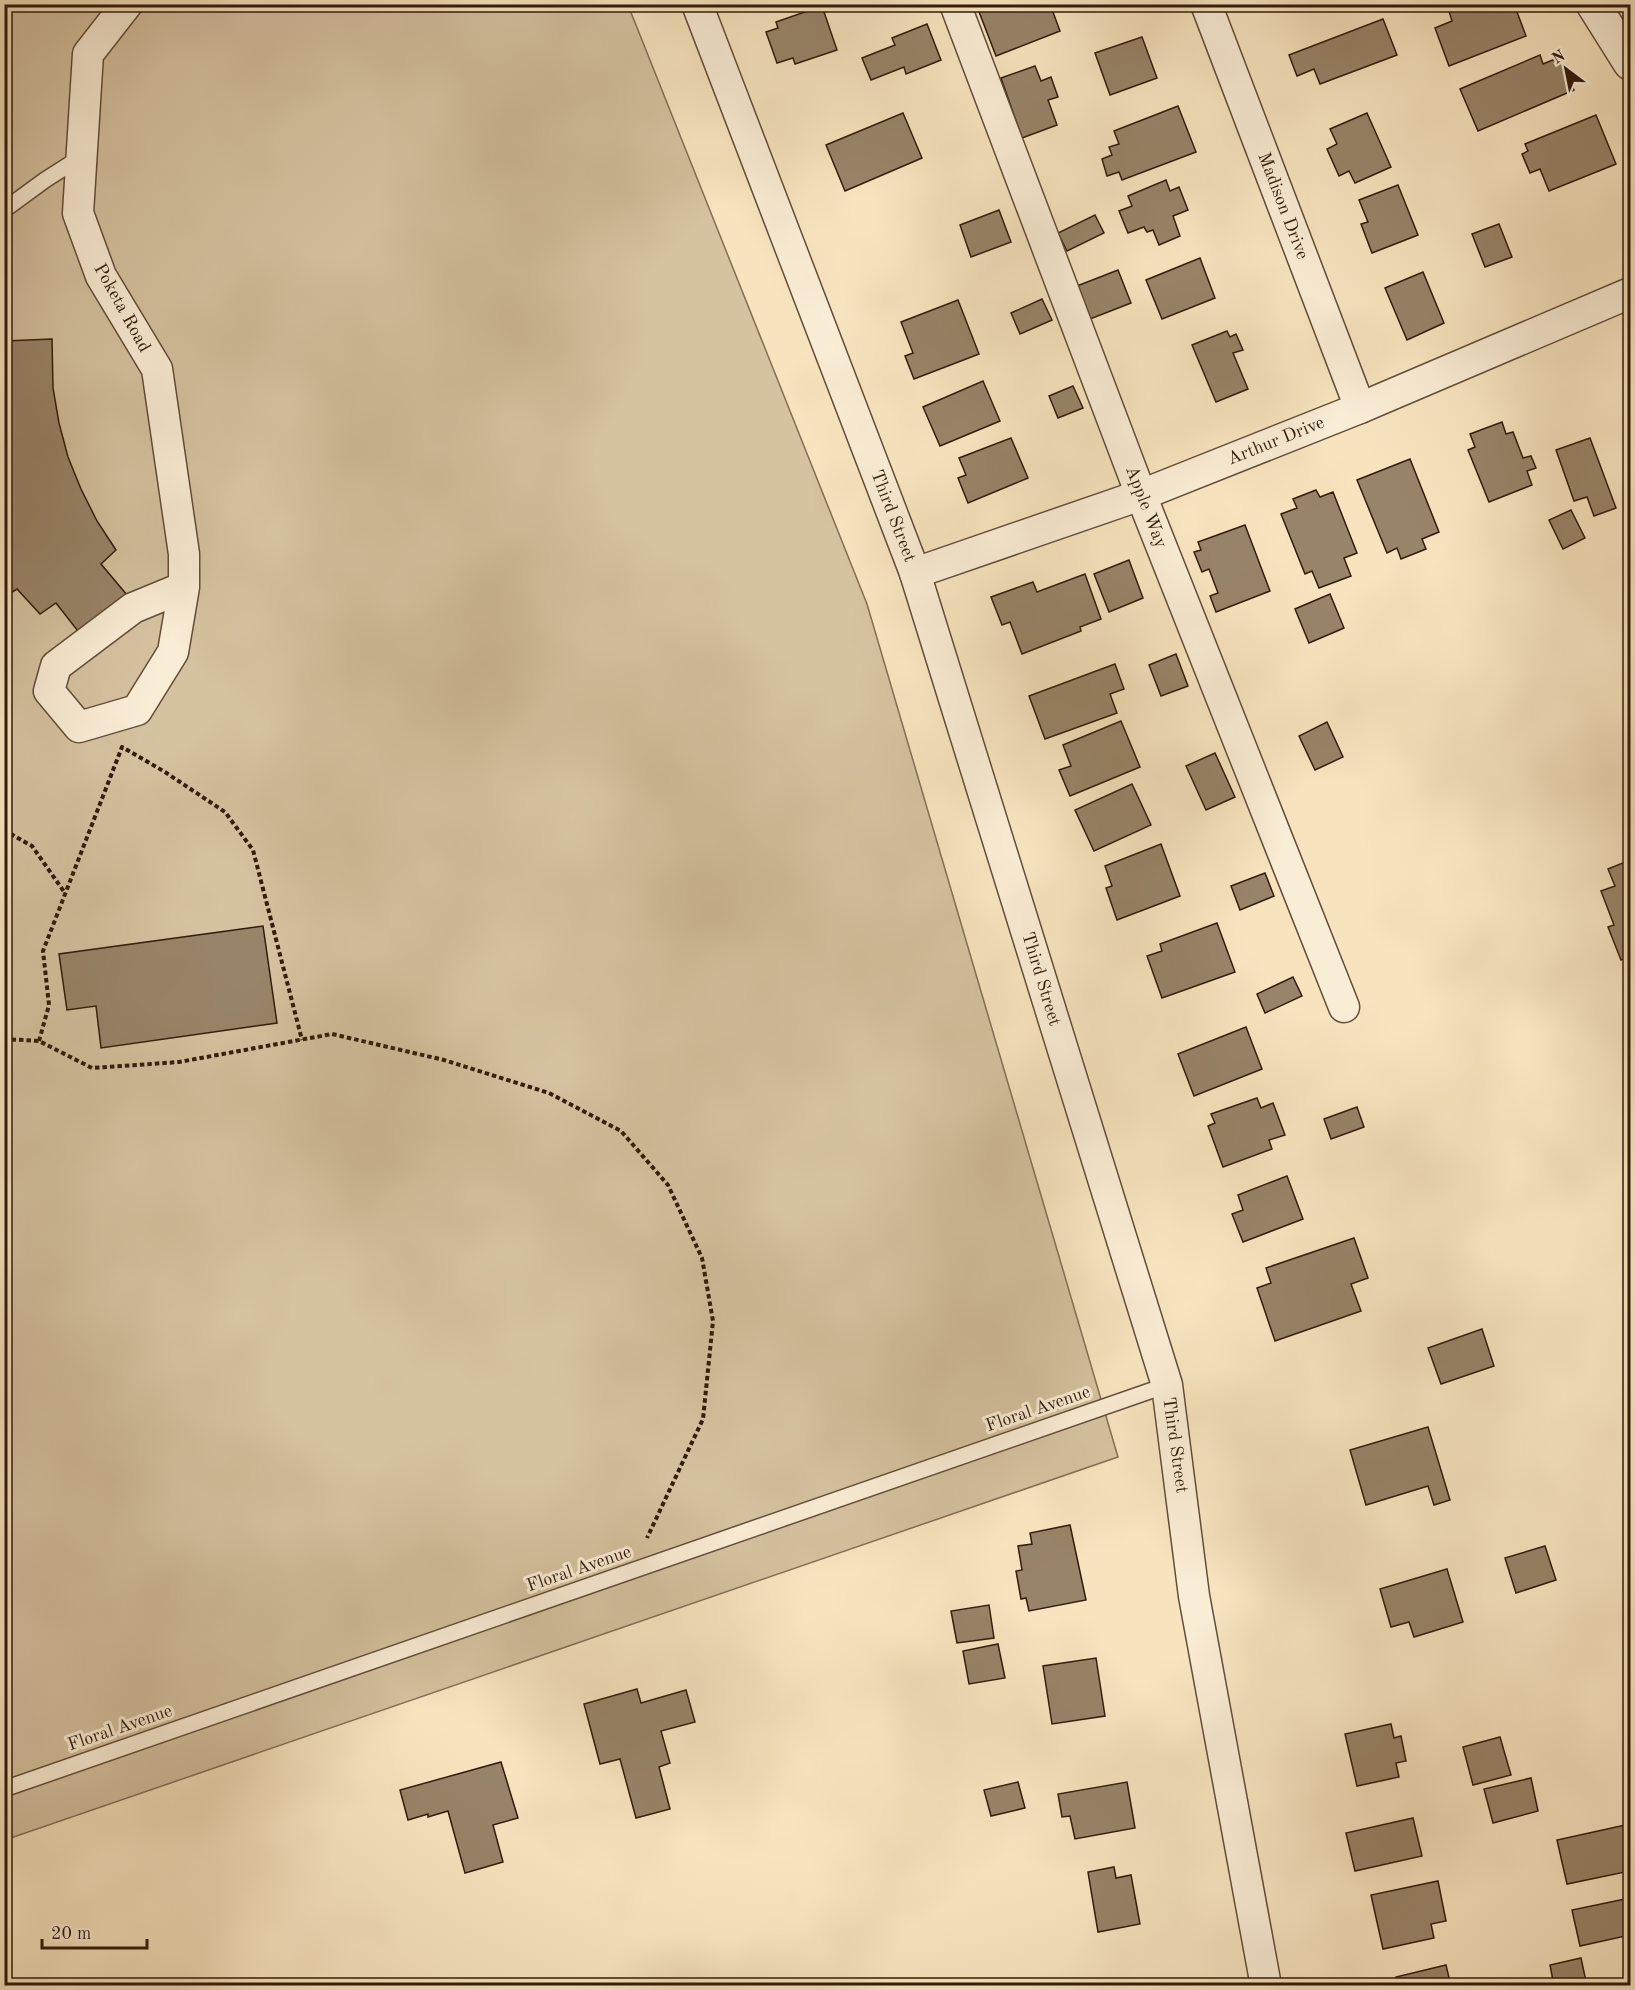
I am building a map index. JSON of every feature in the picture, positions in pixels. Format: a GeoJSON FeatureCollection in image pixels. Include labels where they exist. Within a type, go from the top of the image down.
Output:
{"type":"FeatureCollection","features":[{"type":"Feature","properties":{"kind":"street","name":"Poketa Road"},"geometry":{"type":"LineString","coordinates":[[127,4],[88,54],[78,213],[101,276],[157,369],[184,554],[184,587],[173,652],[137,710],[80,727],[49,691],[56,666],[133,608],[184,587]]}},
{"type":"Feature","properties":{"kind":"street","name":"Third Street"},"geometry":{"type":"LineString","coordinates":[[697,4],[915,573],[1167,1384],[1194,1596],[1266,1986]]}},
{"type":"Feature","properties":{"kind":"street","name":"Apple Way"},"geometry":{"type":"LineString","coordinates":[[954,4],[1141,495],[1344,1007]]}},
{"type":"Feature","properties":{"kind":"street","name":"Madison Drive"},"geometry":{"type":"LineString","coordinates":[[1206,4],[1360,408]]}},
{"type":"Feature","properties":{"kind":"street"},"geometry":{"type":"LineString","coordinates":[[1593,4],[1630,63]]}},
{"type":"Feature","properties":{"kind":"street","name":"Arthur Drive"},"geometry":{"type":"LineString","coordinates":[[915,573],[1141,495],[1360,408],[1630,293]]}},
{"type":"Feature","properties":{"kind":"lane"},"geometry":{"type":"LineString","coordinates":[[4,210],[81,157]]}},
{"type":"Feature","properties":{"kind":"lane","name":"Floral Avenue"},"geometry":{"type":"LineString","coordinates":[[4,1789],[1167,1384]]}},
{"type":"Feature","properties":{"kind":"path"},"geometry":{"type":"LineString","coordinates":[[39,1041],[50,1005],[43,951],[122,747],[165,772],[225,812],[253,850],[302,1040]]}},
{"type":"Feature","properties":{"kind":"path"},"geometry":{"type":"LineString","coordinates":[[4,830],[32,846],[65,893]]}},
{"type":"Feature","properties":{"kind":"path"},"geometry":{"type":"LineString","coordinates":[[4,1039],[39,1041],[92,1068],[179,1062],[332,1034],[444,1060],[549,1094],[621,1131],[668,1185],[702,1258],[712,1321],[703,1419],[631,1571]]}},
{"type":"Feature","properties":{"kind":"shaded area"},"geometry":{"type":"Polygon","coordinates":[[[4,5],[628,5],[867,604],[1118,1457],[5,1840],[4,5]]]}},
{"type":"Feature","properties":{"kind":"building"},"geometry":{"type":"Polygon","coordinates":[[[976,4],[1023,4],[1025,11],[1042,4],[1050,4],[1060,31],[996,56],[976,4]]]}},
{"type":"Feature","properties":{"kind":"building"},"geometry":{"type":"Polygon","coordinates":[[[1456,4],[1514,4],[1526,36],[1449,66],[1435,28],[1452,21],[1448,8],[1456,4]]]}},
{"type":"Feature","properties":{"kind":"building"},"geometry":{"type":"Polygon","coordinates":[[[822,6],[837,50],[795,64],[793,58],[777,63],[766,32],[778,28],[776,22],[822,6]]]}},
{"type":"Feature","properties":{"kind":"building"},"geometry":{"type":"Polygon","coordinates":[[[1383,19],[1397,55],[1320,84],[1314,69],[1297,76],[1289,55],[1383,19]]]}},
{"type":"Feature","properties":{"kind":"building"},"geometry":{"type":"Polygon","coordinates":[[[927,24],[941,60],[906,74],[904,67],[871,80],[862,58],[895,45],[892,38],[927,24]]]}},
{"type":"Feature","properties":{"kind":"building"},"geometry":{"type":"Polygon","coordinates":[[[1142,37],[1157,78],[1110,95],[1095,53],[1142,37]]]}},
{"type":"Feature","properties":{"kind":"building"},"geometry":{"type":"Polygon","coordinates":[[[1540,55],[1543,64],[1560,57],[1574,90],[1478,131],[1460,89],[1540,55]]]}},
{"type":"Feature","properties":{"kind":"building"},"geometry":{"type":"Polygon","coordinates":[[[1035,66],[1041,81],[1051,77],[1058,97],[1048,100],[1057,125],[1022,138],[1001,78],[1035,66]]]}},
{"type":"Feature","properties":{"kind":"building"},"geometry":{"type":"Polygon","coordinates":[[[1178,106],[1196,152],[1122,180],[1119,172],[1107,176],[1102,159],[1112,155],[1109,147],[1119,144],[1114,131],[1178,106]]]}},
{"type":"Feature","properties":{"kind":"building"},"geometry":{"type":"Polygon","coordinates":[[[903,113],[922,158],[845,191],[826,145],[903,113]]]}},
{"type":"Feature","properties":{"kind":"building"},"geometry":{"type":"Polygon","coordinates":[[[1367,113],[1391,167],[1355,183],[1349,171],[1339,176],[1327,149],[1337,144],[1330,129],[1367,113]]]}},
{"type":"Feature","properties":{"kind":"building"},"geometry":{"type":"Polygon","coordinates":[[[1596,115],[1616,164],[1549,191],[1540,169],[1530,173],[1522,154],[1528,151],[1525,144],[1596,115]]]}},
{"type":"Feature","properties":{"kind":"building"},"geometry":{"type":"Polygon","coordinates":[[[1166,180],[1170,191],[1179,187],[1188,210],[1173,216],[1180,236],[1159,245],[1153,230],[1147,232],[1144,227],[1128,233],[1119,211],[1132,206],[1128,196],[1166,180]]]}},
{"type":"Feature","properties":{"kind":"building"},"geometry":{"type":"Polygon","coordinates":[[[1398,185],[1418,235],[1372,253],[1361,224],[1368,222],[1359,200],[1398,185]]]}},
{"type":"Feature","properties":{"kind":"building"},"geometry":{"type":"Polygon","coordinates":[[[999,210],[1011,242],[971,257],[960,225],[999,210]]]}},
{"type":"Feature","properties":{"kind":"building"},"geometry":{"type":"Polygon","coordinates":[[[1095,215],[1104,233],[1067,251],[1058,233],[1095,215]]]}},
{"type":"Feature","properties":{"kind":"building"},"geometry":{"type":"Polygon","coordinates":[[[1499,224],[1512,257],[1485,267],[1472,234],[1499,224]]]}},
{"type":"Feature","properties":{"kind":"building"},"geometry":{"type":"Polygon","coordinates":[[[1200,258],[1215,298],[1162,319],[1146,280],[1200,258]]]}},
{"type":"Feature","properties":{"kind":"building"},"geometry":{"type":"Polygon","coordinates":[[[1118,270],[1131,303],[1090,319],[1077,286],[1118,270]]]}},
{"type":"Feature","properties":{"kind":"building"},"geometry":{"type":"Polygon","coordinates":[[[1423,272],[1444,323],[1407,340],[1385,288],[1423,272]]]}},
{"type":"Feature","properties":{"kind":"building"},"geometry":{"type":"Polygon","coordinates":[[[1042,299],[1052,320],[1020,334],[1011,313],[1042,299]]]}},
{"type":"Feature","properties":{"kind":"building"},"geometry":{"type":"Polygon","coordinates":[[[958,300],[979,354],[914,379],[905,356],[913,353],[901,322],[958,300]]]}},
{"type":"Feature","properties":{"kind":"building"},"geometry":{"type":"Polygon","coordinates":[[[1227,331],[1230,337],[1236,334],[1243,350],[1233,353],[1248,389],[1216,402],[1192,345],[1227,331]]]}},
{"type":"Feature","properties":{"kind":"building"},"geometry":{"type":"Polygon","coordinates":[[[52,339],[53,388],[68,457],[97,521],[116,550],[101,564],[127,595],[81,635],[56,603],[40,614],[17,589],[4,597],[4,341],[52,339]]]}},
{"type":"Feature","properties":{"kind":"building"},"geometry":{"type":"Polygon","coordinates":[[[983,381],[1000,421],[940,446],[923,407],[983,381]]]}},
{"type":"Feature","properties":{"kind":"building"},"geometry":{"type":"Polygon","coordinates":[[[1073,386],[1083,408],[1058,418],[1049,396],[1073,386]]]}},
{"type":"Feature","properties":{"kind":"building"},"geometry":{"type":"Polygon","coordinates":[[[1502,422],[1506,434],[1513,432],[1523,458],[1531,456],[1536,468],[1527,471],[1532,485],[1489,502],[1468,450],[1475,447],[1470,434],[1502,422]]]}},
{"type":"Feature","properties":{"kind":"building"},"geometry":{"type":"Polygon","coordinates":[[[1011,438],[1028,478],[968,503],[958,478],[966,475],[959,458],[1011,438]]]}},
{"type":"Feature","properties":{"kind":"building"},"geometry":{"type":"Polygon","coordinates":[[[1590,438],[1616,508],[1594,516],[1587,497],[1574,501],[1556,450],[1590,438]]]}},
{"type":"Feature","properties":{"kind":"building"},"geometry":{"type":"Polygon","coordinates":[[[1410,459],[1439,532],[1422,539],[1426,549],[1401,559],[1397,548],[1387,553],[1357,480],[1410,459]]]}},
{"type":"Feature","properties":{"kind":"building"},"geometry":{"type":"Polygon","coordinates":[[[1316,490],[1320,497],[1333,492],[1357,553],[1344,558],[1351,576],[1319,588],[1312,571],[1305,574],[1281,514],[1297,508],[1293,499],[1316,490]]]}},
{"type":"Feature","properties":{"kind":"building"},"geometry":{"type":"Polygon","coordinates":[[[1571,510],[1585,538],[1563,549],[1549,520],[1571,510]]]}},
{"type":"Feature","properties":{"kind":"building"},"geometry":{"type":"Polygon","coordinates":[[[1245,525],[1270,591],[1216,612],[1210,596],[1218,593],[1209,569],[1202,572],[1194,552],[1201,550],[1198,542],[1245,525]]]}},
{"type":"Feature","properties":{"kind":"building"},"geometry":{"type":"Polygon","coordinates":[[[1129,560],[1143,598],[1109,612],[1094,574],[1129,560]]]}},
{"type":"Feature","properties":{"kind":"building"},"geometry":{"type":"Polygon","coordinates":[[[1085,574],[1101,619],[1080,627],[1081,631],[1022,654],[1010,622],[1002,625],[991,597],[1033,582],[1037,592],[1085,574]]]}},
{"type":"Feature","properties":{"kind":"building"},"geometry":{"type":"Polygon","coordinates":[[[1330,594],[1344,628],[1309,643],[1295,609],[1330,594]]]}},
{"type":"Feature","properties":{"kind":"building"},"geometry":{"type":"Polygon","coordinates":[[[1176,654],[1188,686],[1161,696],[1149,665],[1176,654]]]}},
{"type":"Feature","properties":{"kind":"building"},"geometry":{"type":"Polygon","coordinates":[[[1115,664],[1124,689],[1110,694],[1117,713],[1045,739],[1029,696],[1115,664]]]}},
{"type":"Feature","properties":{"kind":"building"},"geometry":{"type":"Polygon","coordinates":[[[1121,721],[1140,767],[1070,796],[1059,770],[1071,766],[1063,745],[1121,721]]]}},
{"type":"Feature","properties":{"kind":"building"},"geometry":{"type":"Polygon","coordinates":[[[1327,722],[1343,757],[1315,770],[1299,736],[1327,722]]]}},
{"type":"Feature","properties":{"kind":"building"},"geometry":{"type":"Polygon","coordinates":[[[1215,753],[1235,797],[1206,810],[1186,766],[1215,753]]]}},
{"type":"Feature","properties":{"kind":"building"},"geometry":{"type":"Polygon","coordinates":[[[1132,784],[1151,825],[1094,851],[1075,810],[1132,784]]]}},
{"type":"Feature","properties":{"kind":"building"},"geometry":{"type":"Polygon","coordinates":[[[1161,844],[1180,896],[1117,920],[1106,888],[1112,886],[1105,866],[1161,844]]]}},
{"type":"Feature","properties":{"kind":"building"},"geometry":{"type":"Polygon","coordinates":[[[1630,860],[1630,956],[1621,960],[1608,927],[1614,925],[1601,891],[1615,886],[1608,869],[1630,860]]]}},
{"type":"Feature","properties":{"kind":"building"},"geometry":{"type":"Polygon","coordinates":[[[1265,873],[1274,896],[1240,910],[1231,886],[1265,873]]]}},
{"type":"Feature","properties":{"kind":"building"},"geometry":{"type":"Polygon","coordinates":[[[1217,923],[1235,972],[1162,998],[1147,956],[1162,951],[1160,944],[1217,923]]]}},
{"type":"Feature","properties":{"kind":"building"},"geometry":{"type":"Polygon","coordinates":[[[263,926],[277,1023],[101,1048],[96,1006],[67,1010],[59,954],[263,926]]]}},
{"type":"Feature","properties":{"kind":"building"},"geometry":{"type":"Polygon","coordinates":[[[1293,977],[1302,996],[1265,1013],[1257,994],[1293,977]]]}},
{"type":"Feature","properties":{"kind":"building"},"geometry":{"type":"Polygon","coordinates":[[[1246,1027],[1262,1069],[1194,1096],[1178,1054],[1246,1027]]]}},
{"type":"Feature","properties":{"kind":"building"},"geometry":{"type":"Polygon","coordinates":[[[1257,1098],[1261,1108],[1273,1103],[1285,1135],[1269,1140],[1272,1149],[1223,1167],[1208,1126],[1215,1123],[1211,1114],[1257,1098]]]}},
{"type":"Feature","properties":{"kind":"building"},"geometry":{"type":"Polygon","coordinates":[[[1357,1107],[1364,1127],[1331,1139],[1324,1119],[1357,1107]]]}},
{"type":"Feature","properties":{"kind":"building"},"geometry":{"type":"Polygon","coordinates":[[[1287,1176],[1303,1219],[1243,1242],[1232,1214],[1243,1210],[1238,1195],[1287,1176]]]}},
{"type":"Feature","properties":{"kind":"building"},"geometry":{"type":"Polygon","coordinates":[[[1354,1238],[1368,1278],[1351,1284],[1361,1311],[1275,1341],[1257,1288],[1271,1283],[1266,1268],[1354,1238]]]}},
{"type":"Feature","properties":{"kind":"building"},"geometry":{"type":"Polygon","coordinates":[[[1482,1329],[1494,1366],[1441,1384],[1428,1348],[1482,1329]]]}},
{"type":"Feature","properties":{"kind":"building"},"geometry":{"type":"Polygon","coordinates":[[[1428,1427],[1450,1500],[1434,1505],[1428,1486],[1366,1505],[1350,1450],[1428,1427]]]}},
{"type":"Feature","properties":{"kind":"building"},"geometry":{"type":"Polygon","coordinates":[[[1070,1525],[1086,1600],[1029,1611],[1026,1598],[1021,1599],[1016,1571],[1022,1570],[1018,1546],[1032,1544],[1030,1533],[1070,1525]]]}},
{"type":"Feature","properties":{"kind":"building"},"geometry":{"type":"Polygon","coordinates":[[[1545,1546],[1556,1580],[1516,1593],[1505,1558],[1545,1546]]]}},
{"type":"Feature","properties":{"kind":"building"},"geometry":{"type":"Polygon","coordinates":[[[1447,1569],[1463,1622],[1414,1637],[1409,1622],[1391,1627],[1380,1589],[1447,1569]]]}},
{"type":"Feature","properties":{"kind":"building"},"geometry":{"type":"Polygon","coordinates":[[[989,1605],[994,1638],[957,1643],[951,1611],[989,1605]]]}},
{"type":"Feature","properties":{"kind":"building"},"geometry":{"type":"Polygon","coordinates":[[[998,1644],[1005,1678],[969,1684],[963,1651],[998,1644]]]}},
{"type":"Feature","properties":{"kind":"building"},"geometry":{"type":"Polygon","coordinates":[[[1096,1658],[1105,1716],[1052,1724],[1043,1666],[1096,1658]]]}},
{"type":"Feature","properties":{"kind":"building"},"geometry":{"type":"Polygon","coordinates":[[[637,1689],[641,1703],[686,1690],[695,1722],[661,1731],[670,1763],[659,1767],[670,1809],[636,1818],[620,1759],[600,1764],[584,1704],[637,1689]]]}},
{"type":"Feature","properties":{"kind":"building"},"geometry":{"type":"Polygon","coordinates":[[[1391,1724],[1394,1738],[1401,1736],[1406,1761],[1396,1763],[1399,1777],[1357,1786],[1345,1734],[1391,1724]]]}},
{"type":"Feature","properties":{"kind":"building"},"geometry":{"type":"Polygon","coordinates":[[[1500,1737],[1511,1775],[1473,1785],[1463,1747],[1500,1737]]]}},
{"type":"Feature","properties":{"kind":"building"},"geometry":{"type":"Polygon","coordinates":[[[501,1762],[518,1818],[493,1825],[503,1862],[465,1873],[448,1811],[408,1820],[400,1790],[501,1762]]]}},
{"type":"Feature","properties":{"kind":"building"},"geometry":{"type":"Polygon","coordinates":[[[1531,1778],[1538,1811],[1493,1823],[1484,1789],[1531,1778]]]}},
{"type":"Feature","properties":{"kind":"building"},"geometry":{"type":"Polygon","coordinates":[[[1018,1782],[1025,1808],[991,1816],[984,1790],[1018,1782]]]}},
{"type":"Feature","properties":{"kind":"building"},"geometry":{"type":"Polygon","coordinates":[[[1127,1782],[1135,1828],[1075,1839],[1070,1816],[1062,1817],[1058,1794],[1127,1782]]]}},
{"type":"Feature","properties":{"kind":"building"},"geometry":{"type":"Polygon","coordinates":[[[1413,1818],[1422,1856],[1355,1871],[1346,1833],[1413,1818]]]}},
{"type":"Feature","properties":{"kind":"building"},"geometry":{"type":"Polygon","coordinates":[[[1630,1824],[1630,1871],[1567,1884],[1557,1840],[1630,1824]]]}},
{"type":"Feature","properties":{"kind":"building"},"geometry":{"type":"Polygon","coordinates":[[[1114,1867],[1116,1878],[1131,1875],[1140,1924],[1098,1932],[1088,1872],[1114,1867]]]}},
{"type":"Feature","properties":{"kind":"building"},"geometry":{"type":"Polygon","coordinates":[[[1438,1881],[1446,1921],[1431,1924],[1434,1938],[1383,1949],[1371,1895],[1438,1881]]]}},
{"type":"Feature","properties":{"kind":"building"},"geometry":{"type":"Polygon","coordinates":[[[1630,1898],[1630,1935],[1580,1946],[1572,1910],[1630,1898]]]}},
{"type":"Feature","properties":{"kind":"building"},"geometry":{"type":"Polygon","coordinates":[[[1581,1958],[1587,1986],[1554,1986],[1550,1965],[1581,1958]]]}},
{"type":"Feature","properties":{"kind":"building"},"geometry":{"type":"Polygon","coordinates":[[[1446,1965],[1451,1986],[1398,1986],[1396,1977],[1446,1965]]]}}]}
